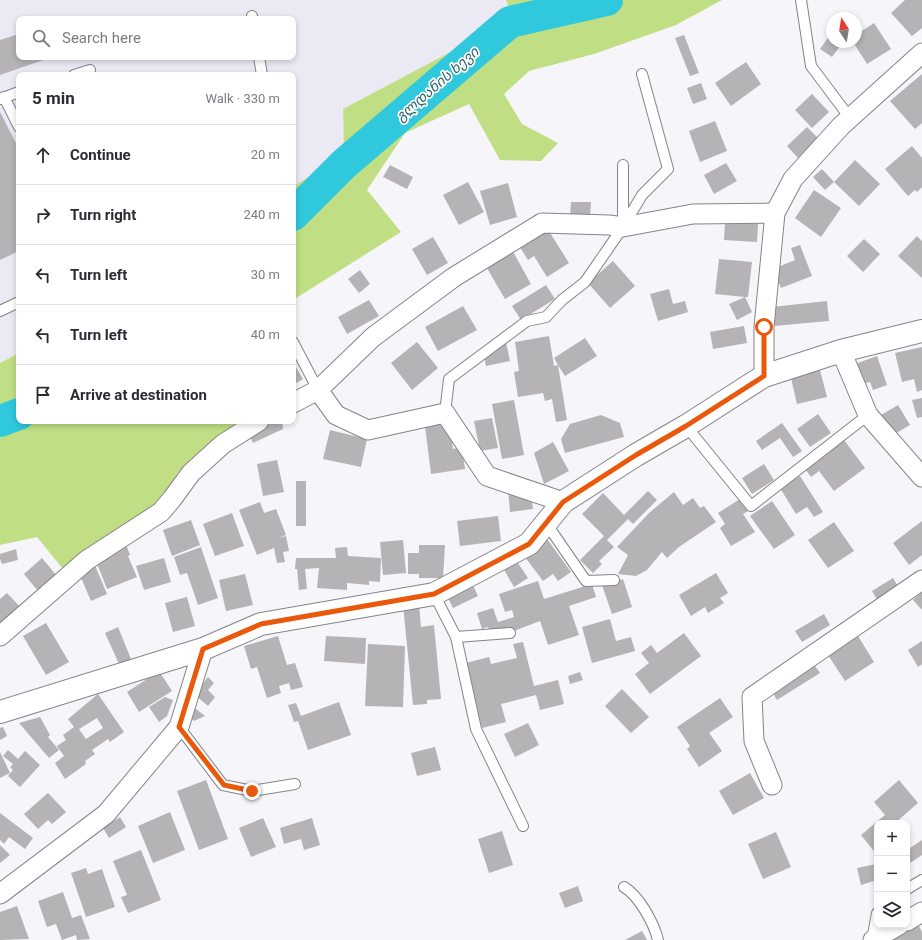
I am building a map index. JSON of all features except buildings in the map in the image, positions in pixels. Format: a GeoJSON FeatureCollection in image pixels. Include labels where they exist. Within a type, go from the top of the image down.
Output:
{"type":"FeatureCollection","features":[{"type":"Feature","properties":{"kind":"street"},"geometry":{"type":"LineString","coordinates":[[764,376],[764,327],[775,213],[793,179],[841,126],[922,53]]}},
{"type":"Feature","properties":{"kind":"street"},"geometry":{"type":"LineString","coordinates":[[296,401],[318,390],[373,336],[454,277],[542,223],[609,225],[623,227],[694,214],[775,213]]}},
{"type":"Feature","properties":{"kind":"street"},"geometry":{"type":"LineString","coordinates":[[0,712],[203,649],[261,624],[434,594],[529,544],[563,502],[764,376],[841,351],[922,331]]}},
{"type":"Feature","properties":{"kind":"street"},"geometry":{"type":"LineString","coordinates":[[841,351],[868,415],[922,477]]}},
{"type":"Feature","properties":{"kind":"street"},"geometry":{"type":"LineString","coordinates":[[318,390],[336,415],[368,430],[445,413],[487,476],[563,502]]}},
{"type":"Feature","properties":{"kind":"street"},"geometry":{"type":"LineString","coordinates":[[0,636],[87,560],[161,512],[191,473],[223,444],[254,424]]}},
{"type":"Feature","properties":{"kind":"street"},"geometry":{"type":"LineString","coordinates":[[772,785],[754,741],[752,697],[922,580]]}},
{"type":"Feature","properties":{"kind":"street"},"geometry":{"type":"LineString","coordinates":[[0,894],[106,814],[179,727],[203,649]]}},
{"type":"Feature","properties":{"kind":"street"},"geometry":{"type":"LineString","coordinates":[[910,918],[922,912]]}},
{"type":"Feature","properties":{"kind":"street"},"geometry":{"type":"LineString","coordinates":[[872,940],[894,928]]}},
{"type":"Feature","properties":{"kind":"lane"},"geometry":{"type":"LineString","coordinates":[[801,0],[811,66],[850,118]]}},
{"type":"Feature","properties":{"kind":"lane"},"geometry":{"type":"LineString","coordinates":[[260,60],[262,72]]}},
{"type":"Feature","properties":{"kind":"lane"},"geometry":{"type":"LineString","coordinates":[[84,72],[90,70]]}},
{"type":"Feature","properties":{"kind":"lane"},"geometry":{"type":"LineString","coordinates":[[445,413],[449,379],[527,322],[546,317],[562,300],[585,282],[623,227],[642,195],[668,169],[642,74]]}},
{"type":"Feature","properties":{"kind":"lane"},"geometry":{"type":"LineString","coordinates":[[16,93],[2,98],[16,122]]}},
{"type":"Feature","properties":{"kind":"lane"},"geometry":{"type":"LineString","coordinates":[[622,165],[623,227]]}},
{"type":"Feature","properties":{"kind":"lane"},"geometry":{"type":"LineString","coordinates":[[0,311],[16,303]]}},
{"type":"Feature","properties":{"kind":"lane"},"geometry":{"type":"LineString","coordinates":[[296,348],[318,390]]}},
{"type":"Feature","properties":{"kind":"lane"},"geometry":{"type":"LineString","coordinates":[[686,426],[751,506],[868,415]]}},
{"type":"Feature","properties":{"kind":"lane"},"geometry":{"type":"LineString","coordinates":[[546,523],[586,582],[614,580]]}},
{"type":"Feature","properties":{"kind":"lane"},"geometry":{"type":"LineString","coordinates":[[434,594],[456,637],[476,729],[523,826]]}},
{"type":"Feature","properties":{"kind":"lane"},"geometry":{"type":"LineString","coordinates":[[456,637],[510,633]]}},
{"type":"Feature","properties":{"kind":"lane"},"geometry":{"type":"LineString","coordinates":[[179,727],[224,785],[252,791],[295,784]]}},
{"type":"Feature","properties":{"kind":"lane"},"geometry":{"type":"LineString","coordinates":[[910,888],[922,880]]}},
{"type":"Feature","properties":{"kind":"lane"},"geometry":{"type":"LineString","coordinates":[[624,887],[631,892],[644,908],[658,940]]}},
{"type":"Feature","properties":{"kind":"lane"},"geometry":{"type":"LineString","coordinates":[[872,940],[874,928]]}},
{"type":"Feature","properties":{"kind":"shaded area"},"geometry":{"type":"Polygon","coordinates":[[[0,0],[506,0],[512,16],[486,33],[343,109],[344,153],[296,185],[296,72],[16,72],[16,355],[0,363],[0,0]]]}},
{"type":"Feature","properties":{"kind":"green space"},"geometry":{"type":"Polygon","coordinates":[[[506,0],[722,0],[676,25],[594,54],[529,71],[504,94],[522,124],[558,143],[541,161],[500,160],[469,104],[405,133],[367,190],[401,232],[296,298],[296,185],[344,153],[343,109],[486,33],[512,16],[506,0]]]}},
{"type":"Feature","properties":{"kind":"green space"},"geometry":{"type":"Polygon","coordinates":[[[16,355],[16,424],[237,425],[178,472],[158,507],[63,569],[37,537],[0,545],[0,363],[16,355]]]}},
{"type":"Feature","properties":{"kind":"waterway","name":"გლდანის ხევი"},"geometry":{"type":"LineString","coordinates":[[296,212],[344,164],[510,22],[607,0]]}},
{"type":"Feature","properties":{"kind":"waterway","name":"გლდანის ხევი"},"geometry":{"type":"LineString","coordinates":[[0,421],[16,415]]}},
{"type":"Feature","properties":{"kind":"route"},"geometry":{"type":"LineString","coordinates":[[252,791],[224,785],[179,727],[203,649],[261,624],[434,594],[529,544],[563,502],[764,376],[764,327]]}}]}
